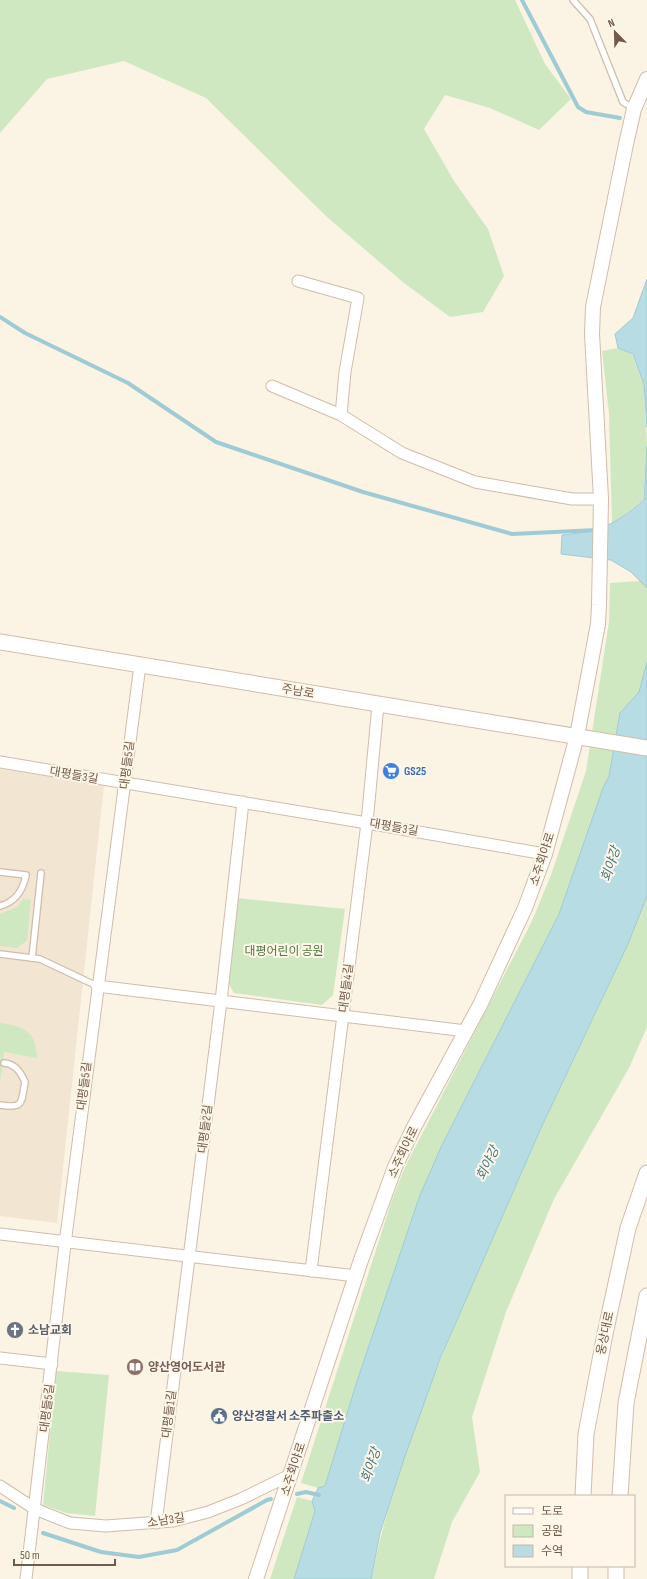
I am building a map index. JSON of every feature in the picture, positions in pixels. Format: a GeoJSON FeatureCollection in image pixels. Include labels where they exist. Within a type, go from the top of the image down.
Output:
{"type":"FeatureCollection","features":[{"type":"Feature","properties":{"kind":"main road","name":"주남로"},"geometry":{"type":"LineString","coordinates":[[0,642],[647,748]]}},
{"type":"Feature","properties":{"kind":"main road","name":"웅상대로"},"geometry":{"type":"LineString","coordinates":[[583,1495],[586,1434],[605,1334],[628,1228],[647,1173]]}},
{"type":"Feature","properties":{"kind":"main road"},"geometry":{"type":"LineString","coordinates":[[620,1495],[626,1403],[647,1296]]}},
{"type":"Feature","properties":{"kind":"main road"},"geometry":{"type":"LineString","coordinates":[[580,1567],[580,1579]]}},
{"type":"Feature","properties":{"kind":"main road"},"geometry":{"type":"LineString","coordinates":[[616,1567],[616,1579]]}},
{"type":"Feature","properties":{"kind":"street","name":"소주회야로"},"geometry":{"type":"LineString","coordinates":[[256,1579],[292,1474],[356,1276],[394,1167],[466,1031],[525,908],[545,854],[577,736],[598,624],[600,502],[592,334],[593,307],[634,109],[647,79]]}},
{"type":"Feature","properties":{"kind":"street"},"geometry":{"type":"LineString","coordinates":[[298,281],[358,298],[345,372],[341,415]]}},
{"type":"Feature","properties":{"kind":"street"},"geometry":{"type":"LineString","coordinates":[[272,386],[341,415],[402,452],[475,482],[572,499],[600,502]]}},
{"type":"Feature","properties":{"kind":"street","name":"대평들5길"},"geometry":{"type":"LineString","coordinates":[[35,1509],[65,1241],[140,665]]}},
{"type":"Feature","properties":{"kind":"street","name":"대평들4길"},"geometry":{"type":"LineString","coordinates":[[311,1271],[367,822],[378,705]]}},
{"type":"Feature","properties":{"kind":"street","name":"대평들3길"},"geometry":{"type":"LineString","coordinates":[[0,762],[124,784],[367,822],[545,854]]}},
{"type":"Feature","properties":{"kind":"street"},"geometry":{"type":"LineString","coordinates":[[221,1002],[243,802]]}},
{"type":"Feature","properties":{"kind":"street"},"geometry":{"type":"LineString","coordinates":[[97,986],[466,1031]]}},
{"type":"Feature","properties":{"kind":"street","name":"대평들2길"},"geometry":{"type":"LineString","coordinates":[[188,1257],[221,1002]]}},
{"type":"Feature","properties":{"kind":"street"},"geometry":{"type":"LineString","coordinates":[[0,1234],[356,1276]]}},
{"type":"Feature","properties":{"kind":"street","name":"대평들1길"},"geometry":{"type":"LineString","coordinates":[[156,1523],[188,1257]]}},
{"type":"Feature","properties":{"kind":"street"},"geometry":{"type":"LineString","coordinates":[[0,1358],[52,1364]]}},
{"type":"Feature","properties":{"kind":"street","name":"소남3길"},"geometry":{"type":"LineString","coordinates":[[0,1486],[35,1509],[70,1523],[106,1526],[173,1521],[208,1512],[241,1499],[292,1474]]}},
{"type":"Feature","properties":{"kind":"street"},"geometry":{"type":"LineString","coordinates":[[26,1579],[35,1509]]}},
{"type":"Feature","properties":{"kind":"lane"},"geometry":{"type":"LineString","coordinates":[[573,0],[590,19],[623,102],[634,109]]}},
{"type":"Feature","properties":{"kind":"lane"},"geometry":{"type":"LineString","coordinates":[[0,872],[26,875],[24,885],[18,896],[9,903],[0,906]]}},
{"type":"Feature","properties":{"kind":"lane"},"geometry":{"type":"LineString","coordinates":[[32,958],[41,873]]}},
{"type":"Feature","properties":{"kind":"lane"},"geometry":{"type":"LineString","coordinates":[[0,954],[40,959],[97,986]]}},
{"type":"Feature","properties":{"kind":"lane"},"geometry":{"type":"LineString","coordinates":[[0,1105],[13,1107],[18,1106],[21,1102],[25,1082],[17,1068],[4,1063]]}},
{"type":"Feature","properties":{"kind":"shaded area"},"geometry":{"type":"Polygon","coordinates":[[[0,769],[104,785],[57,1223],[0,1216],[0,769]]]}},
{"type":"Feature","properties":{"kind":"green space"},"geometry":{"type":"Polygon","coordinates":[[[0,0],[515,0],[545,64],[571,99],[539,130],[490,108],[445,95],[424,129],[454,181],[488,229],[504,276],[483,312],[450,317],[404,283],[327,217],[206,98],[124,61],[47,79],[0,133],[0,0]]]}},
{"type":"Feature","properties":{"kind":"green space"},"geometry":{"type":"Polygon","coordinates":[[[618,348],[632,354],[644,384],[647,445],[643,500],[612,524],[609,413],[602,351],[618,348]]]}},
{"type":"Feature","properties":{"kind":"green space"},"geometry":{"type":"Polygon","coordinates":[[[640,581],[647,588],[647,667],[639,692],[620,713],[609,776],[603,788],[559,914],[442,1145],[420,1195],[357,1381],[325,1487],[318,1488],[301,1483],[393,1197],[405,1167],[532,921],[551,875],[586,771],[609,622],[610,583],[640,581]]]}},
{"type":"Feature","properties":{"kind":"green space"},"geometry":{"type":"Polygon","coordinates":[[[647,896],[647,1027],[629,1068],[554,1199],[506,1312],[472,1417],[480,1472],[452,1522],[434,1579],[371,1579],[381,1534],[394,1489],[408,1446],[441,1359],[538,1134],[614,974],[647,896]]]}},
{"type":"Feature","properties":{"kind":"green space","name":"대평어린이 공원"},"geometry":{"type":"Polygon","coordinates":[[[237,898],[345,909],[333,995],[322,1005],[234,993],[228,983],[237,898]]]}},
{"type":"Feature","properties":{"kind":"green space"},"geometry":{"type":"Polygon","coordinates":[[[23,899],[31,900],[27,940],[17,948],[0,946],[0,914],[17,907],[23,899]]]}},
{"type":"Feature","properties":{"kind":"green space"},"geometry":{"type":"Polygon","coordinates":[[[0,1023],[22,1028],[27,1032],[34,1042],[37,1058],[4,1052],[0,1083],[0,1023]]]}},
{"type":"Feature","properties":{"kind":"green space"},"geometry":{"type":"Polygon","coordinates":[[[56,1371],[109,1375],[95,1516],[66,1513],[43,1505],[56,1371]]]}},
{"type":"Feature","properties":{"kind":"green space"},"geometry":{"type":"Polygon","coordinates":[[[297,1497],[312,1501],[315,1511],[294,1579],[270,1579],[297,1497]]]}},
{"type":"Feature","properties":{"kind":"water"},"geometry":{"type":"Polygon","coordinates":[[[647,279],[647,427],[644,384],[633,354],[618,348],[615,334],[633,318],[647,279]]]}},
{"type":"Feature","properties":{"kind":"water"},"geometry":{"type":"Polygon","coordinates":[[[647,446],[647,588],[631,572],[611,560],[561,554],[562,535],[588,532],[606,526],[623,516],[644,500],[647,446]]]}},
{"type":"Feature","properties":{"kind":"water","name":"회야강"},"geometry":{"type":"Polygon","coordinates":[[[647,662],[647,896],[628,944],[541,1128],[440,1359],[404,1459],[380,1533],[371,1579],[294,1579],[315,1511],[312,1501],[318,1488],[325,1486],[357,1381],[420,1195],[442,1145],[559,914],[603,788],[609,776],[620,713],[639,692],[647,662]]]}},
{"type":"Feature","properties":{"kind":"waterway"},"geometry":{"type":"LineString","coordinates":[[522,0],[578,107],[586,112],[620,118]]}},
{"type":"Feature","properties":{"kind":"waterway"},"geometry":{"type":"LineString","coordinates":[[0,317],[25,333],[128,383],[216,442],[363,492],[512,534],[597,530]]}},
{"type":"Feature","properties":{"kind":"waterway"},"geometry":{"type":"LineString","coordinates":[[297,1494],[306,1492],[319,1495]]}},
{"type":"Feature","properties":{"kind":"waterway"},"geometry":{"type":"LineString","coordinates":[[43,1533],[101,1552],[139,1557],[177,1550],[271,1499]]}},
{"type":"Feature","properties":{"kind":"waterway"},"geometry":{"type":"LineString","coordinates":[[0,1501],[14,1508]]}},
{"type":"Feature","properties":{"kind":"place","name":"GS25"},"geometry":{"type":"Point","coordinates":[391,771]}},
{"type":"Feature","properties":{"kind":"place","name":"소남교회"},"geometry":{"type":"Point","coordinates":[15,1330]}},
{"type":"Feature","properties":{"kind":"place","name":"양산영어도서관"},"geometry":{"type":"Point","coordinates":[135,1367]}},
{"type":"Feature","properties":{"kind":"place","name":"양산경찰서 소주파출소"},"geometry":{"type":"Point","coordinates":[219,1416]}}]}
